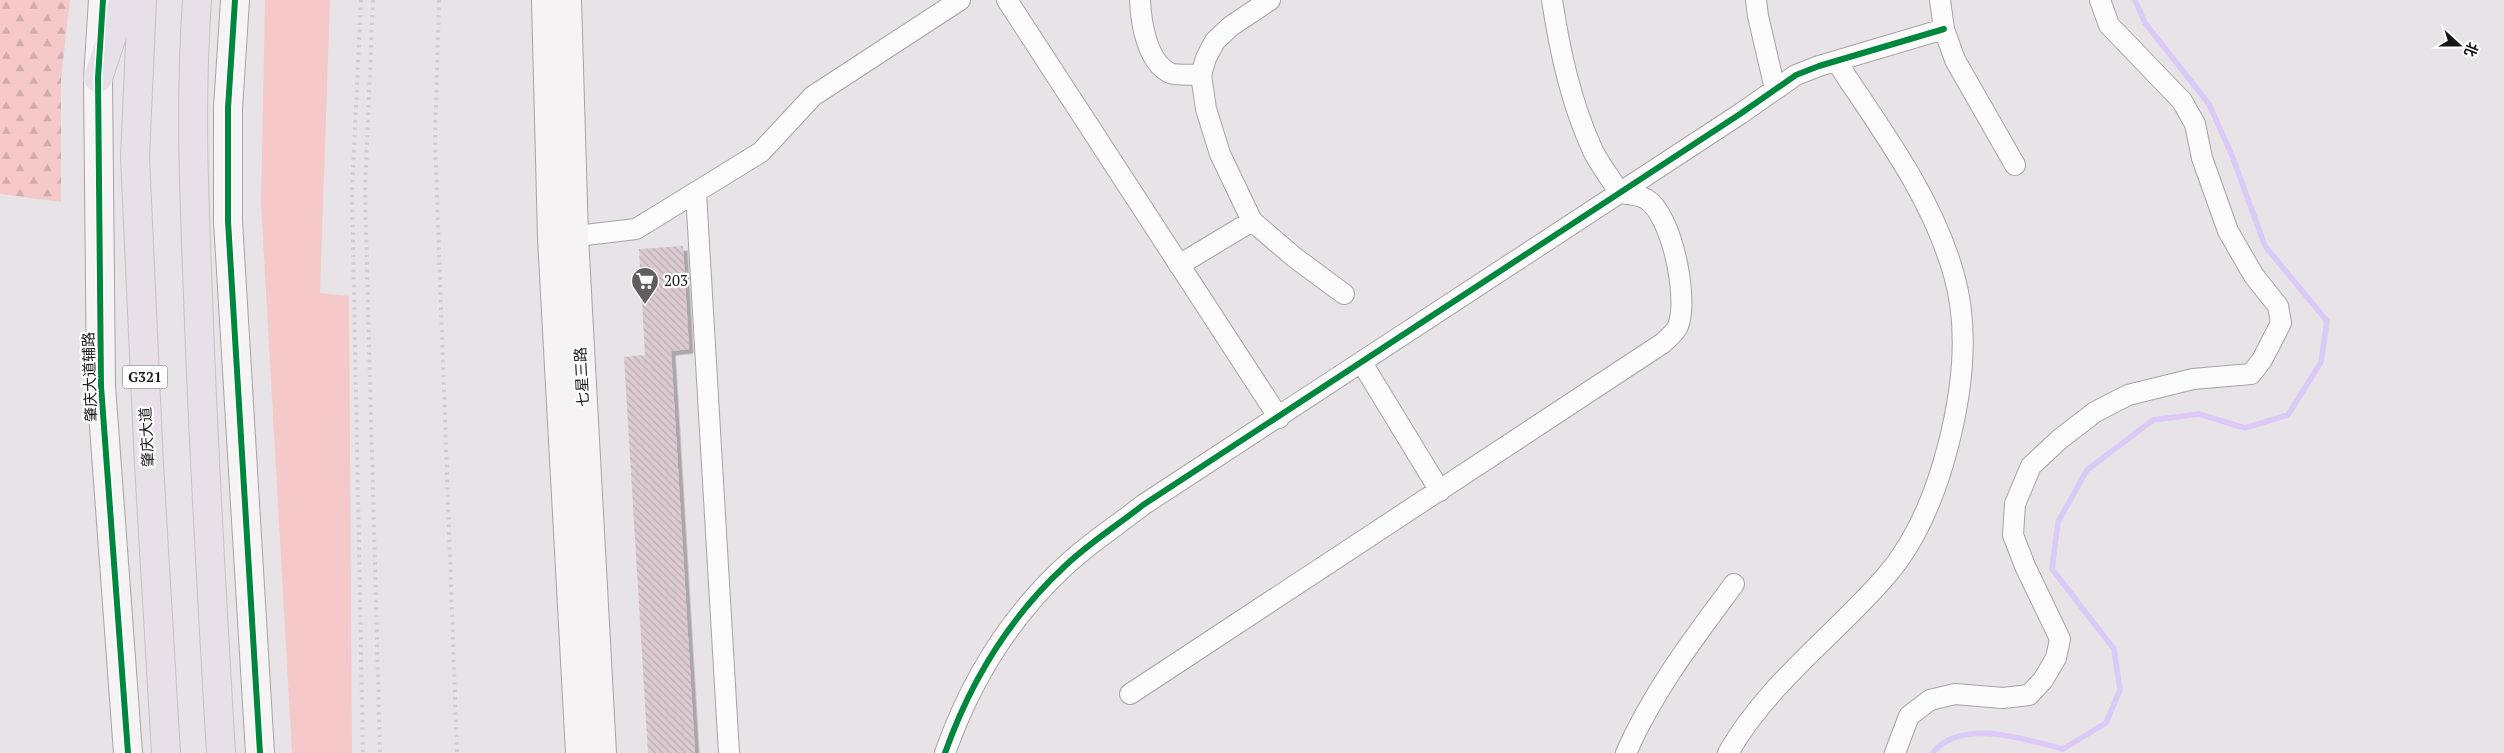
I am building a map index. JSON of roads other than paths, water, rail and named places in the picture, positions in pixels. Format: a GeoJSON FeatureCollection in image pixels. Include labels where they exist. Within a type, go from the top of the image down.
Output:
{"type":"FeatureCollection","features":[{"type":"Feature","properties":{"kind":"highway"},"geometry":{"type":"LineString","coordinates":[[98,78],[124,0]]}},
{"type":"Feature","properties":{"kind":"highway","name":"肇庆大道"},"geometry":{"type":"LineString","coordinates":[[142,0],[135,157],[148,465],[166,753]]}},
{"type":"Feature","properties":{"kind":"highway"},"geometry":{"type":"LineString","coordinates":[[197,0],[193,57],[193,158],[203,460],[221,753]]}},
{"type":"Feature","properties":{"kind":"street","name":"肇庆大道辅路"},"geometry":{"type":"LineString","coordinates":[[103,0],[98,78],[101,386],[128,753]]}},
{"type":"Feature","properties":{"kind":"street"},"geometry":{"type":"LineString","coordinates":[[234,0],[228,108],[228,221],[260,753]]}},
{"type":"Feature","properties":{"kind":"street","name":"七星三路"},"geometry":{"type":"LineString","coordinates":[[546,0],[602,753]]}},
{"type":"Feature","properties":{"kind":"street","name":"七星三路"},"geometry":{"type":"LineString","coordinates":[[568,0],[563,238],[580,753]]}},
{"type":"Feature","properties":{"kind":"street"},"geometry":{"type":"LineString","coordinates":[[563,238],[636,229],[761,152],[813,96],[960,0]]}},
{"type":"Feature","properties":{"kind":"street"},"geometry":{"type":"LineString","coordinates":[[1007,0],[1279,418]]}},
{"type":"Feature","properties":{"kind":"street"},"geometry":{"type":"LineString","coordinates":[[1140,0],[1148,46],[1159,66],[1172,74],[1201,75]]}},
{"type":"Feature","properties":{"kind":"street"},"geometry":{"type":"LineString","coordinates":[[1270,0],[1231,26],[1215,41],[1206,58],[1201,75],[1206,109],[1220,154],[1252,221],[1294,257],[1344,294]]}},
{"type":"Feature","properties":{"kind":"street"},"geometry":{"type":"LineString","coordinates":[[1130,694],[1663,343],[1678,327],[1682,303],[1680,285],[1667,228],[1655,207],[1646,198],[1620,193],[1594,152],[1577,112],[1560,51],[1552,0]]}},
{"type":"Feature","properties":{"kind":"street"},"geometry":{"type":"LineString","coordinates":[[1756,0],[1758,16],[1776,89]]}},
{"type":"Feature","properties":{"kind":"street"},"geometry":{"type":"LineString","coordinates":[[1940,0],[1944,29],[1955,60],[2015,165]]}},
{"type":"Feature","properties":{"kind":"street"},"geometry":{"type":"LineString","coordinates":[[1895,753],[1909,716],[1930,700],[1955,694],[2003,698],[2029,694],[2043,680],[2056,658],[2060,639],[2025,566],[2013,535],[2015,504],[2031,466],[2060,439],[2095,412],[2128,394],[2193,379],[2250,374],[2262,360],[2281,323],[2278,306],[2254,276],[2228,231],[2202,158],[2195,124],[2187,108],[2109,25],[2100,0]]}},
{"type":"Feature","properties":{"kind":"street"},"geometry":{"type":"LineString","coordinates":[[945,753],[955,724],[984,667],[1021,613],[1065,565],[1144,505],[1740,114],[1796,75],[1836,60],[1944,29]]}},
{"type":"Feature","properties":{"kind":"street"},"geometry":{"type":"LineString","coordinates":[[1728,753],[1757,710],[1887,575],[1916,534],[1940,477],[1956,416],[1963,368],[1961,319],[1955,277],[1942,238],[1918,188],[1836,60]]}},
{"type":"Feature","properties":{"kind":"street"},"geometry":{"type":"LineString","coordinates":[[696,193],[729,753]]}},
{"type":"Feature","properties":{"kind":"street"},"geometry":{"type":"LineString","coordinates":[[1179,265],[1252,221]]}},
{"type":"Feature","properties":{"kind":"street"},"geometry":{"type":"LineString","coordinates":[[1362,363],[1440,491]]}},
{"type":"Feature","properties":{"kind":"street"},"geometry":{"type":"LineString","coordinates":[[1626,753],[1638,725],[1674,665],[1734,584]]}},
{"type":"Feature","properties":{"kind":"waterway"},"geometry":{"type":"LineString","coordinates":[[1933,753],[1945,742],[1959,736],[1976,734],[1995,734],[2013,737],[2063,749],[2106,723],[2120,690],[2114,649],[2052,569],[2058,522],[2087,470],[2153,420],[2199,414],[2245,428],[2288,415],[2321,362],[2327,321],[2265,246],[2233,158],[2209,104],[2145,23],[2135,0]]}},
{"type":"Feature","properties":{"kind":"railway"},"geometry":{"type":"LineString","coordinates":[[361,0],[352,192],[363,753]]}},
{"type":"Feature","properties":{"kind":"railway"},"geometry":{"type":"LineString","coordinates":[[373,0],[365,192],[380,753]]}},
{"type":"Feature","properties":{"kind":"railway"},"geometry":{"type":"LineString","coordinates":[[439,0],[435,140],[457,753]]}},
{"type":"Feature","properties":{"kind":"place","name":"203"},"geometry":{"type":"Point","coordinates":[645,305]}}]}
